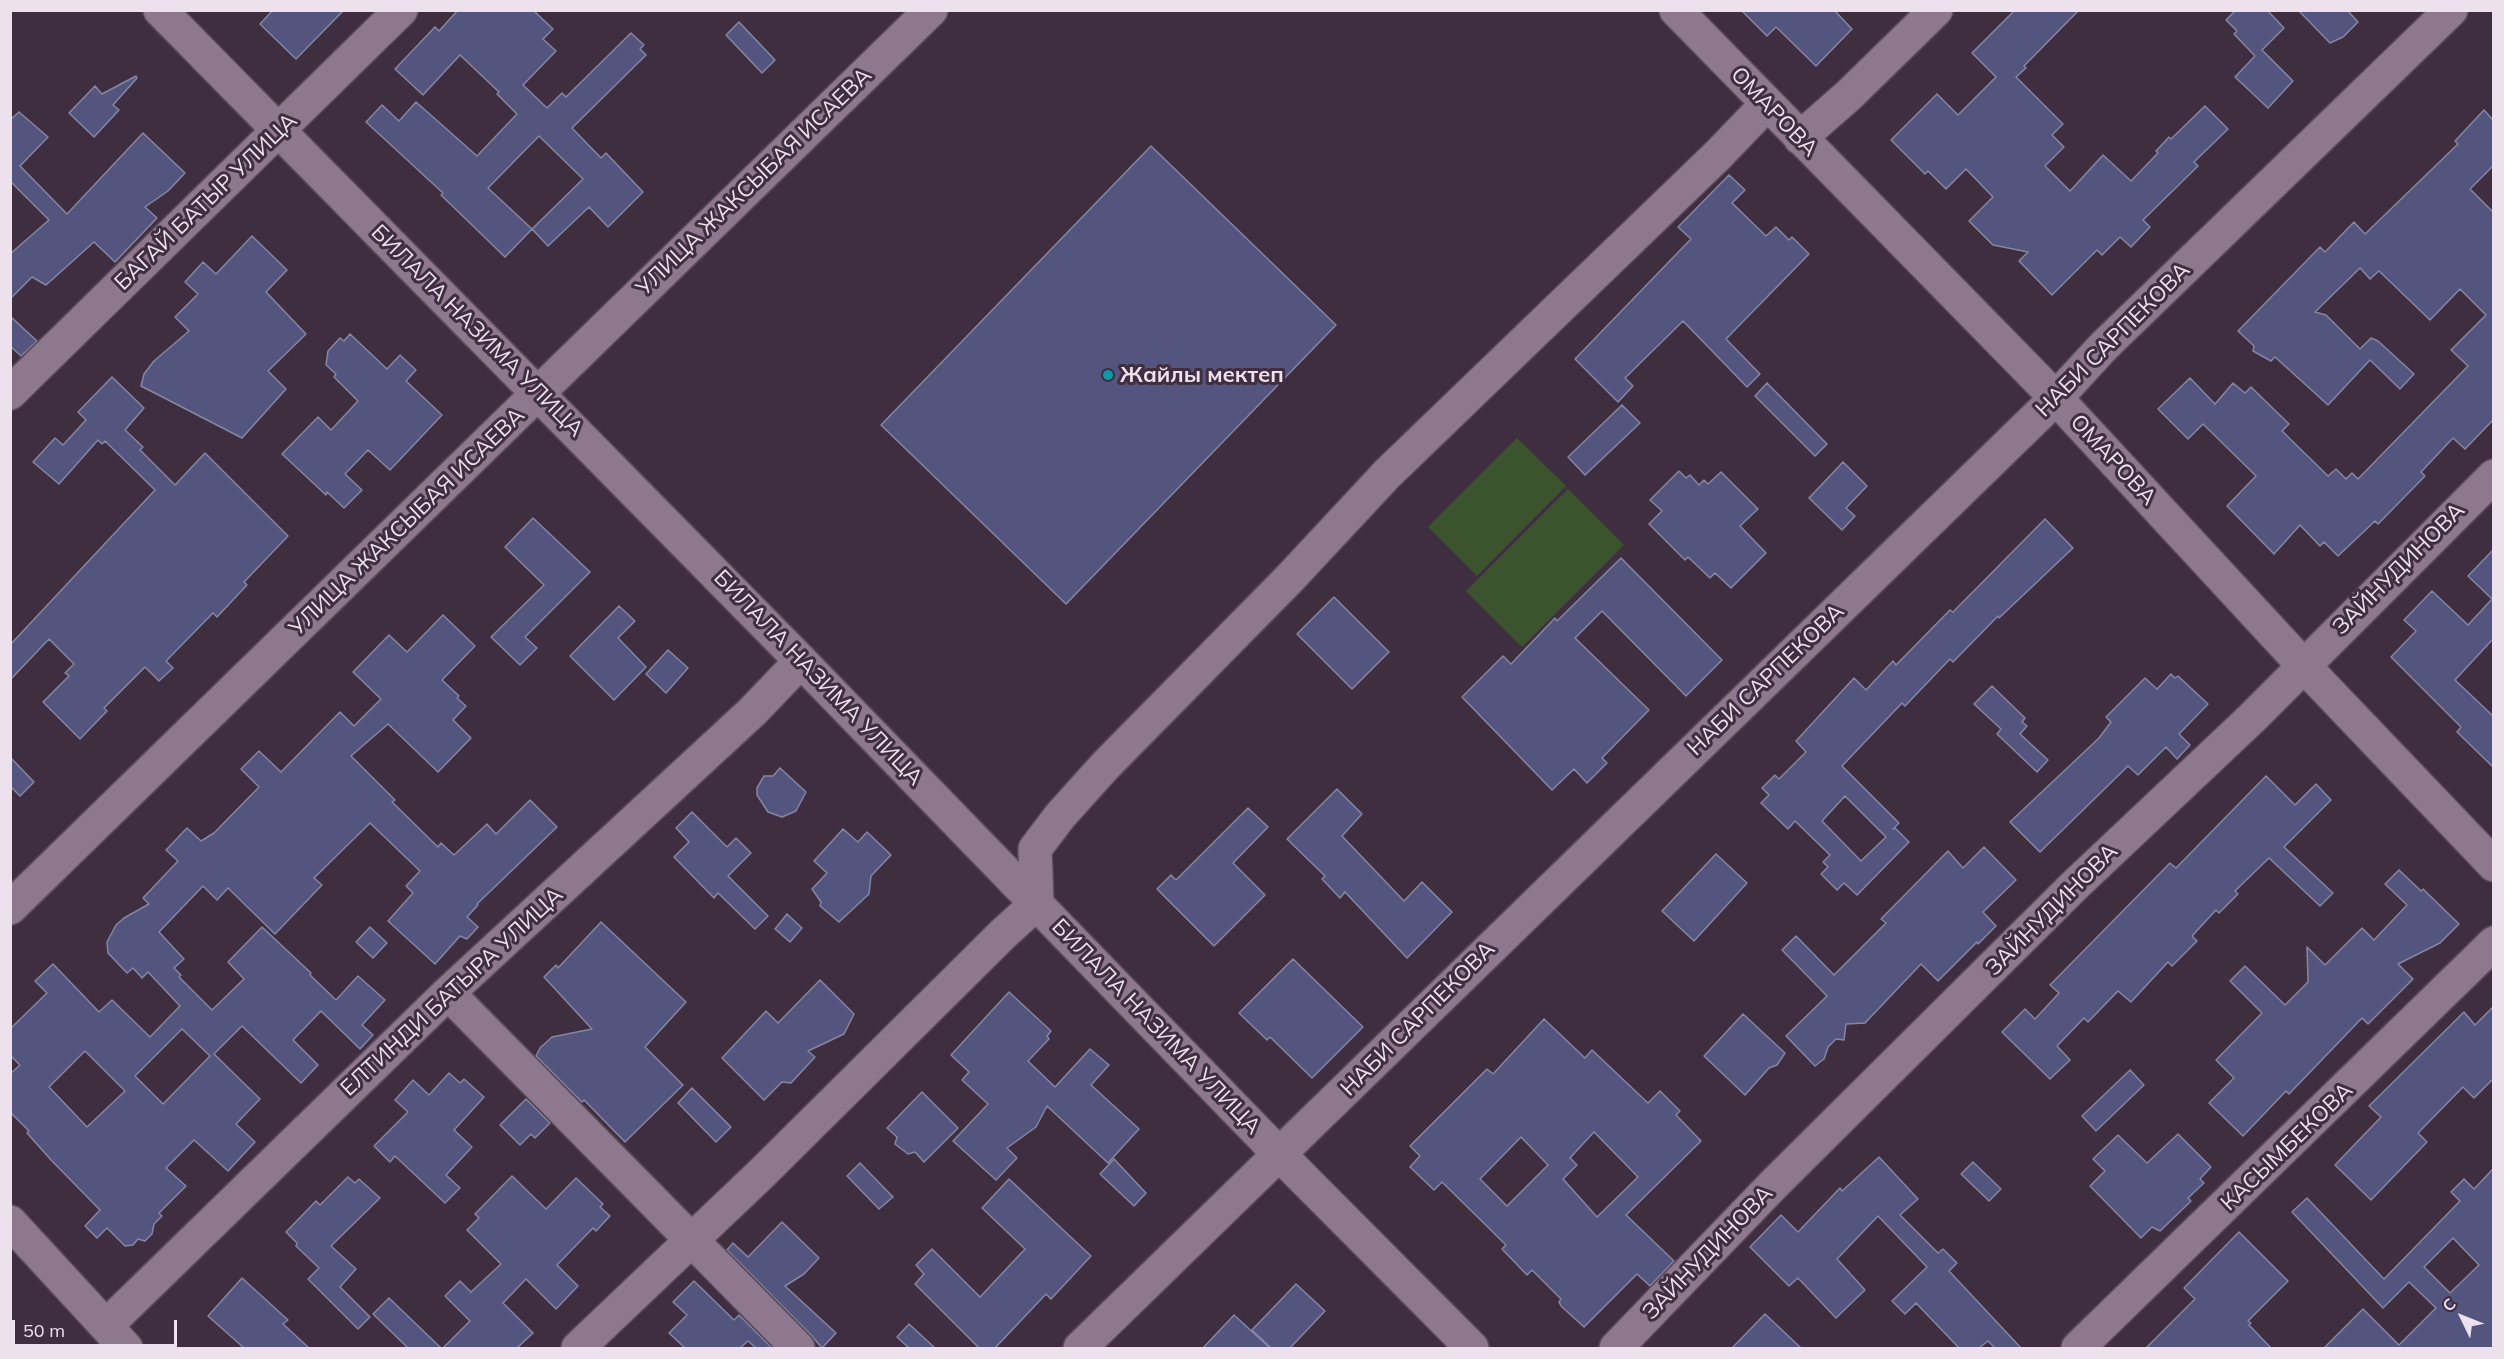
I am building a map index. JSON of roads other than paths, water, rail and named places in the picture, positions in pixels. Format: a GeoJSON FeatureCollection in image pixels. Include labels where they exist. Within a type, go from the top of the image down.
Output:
{"type":"FeatureCollection","features":[{"type":"Feature","properties":{"kind":"street","name":"БИЛАЛА НАЗИМА УЛИЦА"},"geometry":{"type":"LineString","coordinates":[[160,10],[1038,903],[1280,1155],[1472,1348]]}},
{"type":"Feature","properties":{"kind":"street","name":"БАГАЙ БАТЫР УЛИЦА"},"geometry":{"type":"LineString","coordinates":[[10,393],[401,10]]}},
{"type":"Feature","properties":{"kind":"street","name":"УЛИЦА ЖАКСЫБАЯ ИСАЕВА"},"geometry":{"type":"LineString","coordinates":[[10,908],[931,10]]}},
{"type":"Feature","properties":{"kind":"street","name":"ОМАРОВА"},"geometry":{"type":"LineString","coordinates":[[1676,10],[2056,398],[2303,665],[2493,865]]}},
{"type":"Feature","properties":{"kind":"street"},"geometry":{"type":"LineString","coordinates":[[1800,138],[1849,95],[1936,10]]}},
{"type":"Feature","properties":{"kind":"street","name":"НАБИ САРПЕКОВА"},"geometry":{"type":"LineString","coordinates":[[1080,1348],[2056,398],[2103,347],[2451,10]]}},
{"type":"Feature","properties":{"kind":"street"},"geometry":{"type":"LineString","coordinates":[[578,1348],[760,1175],[1038,903],[1035,849],[1060,816],[1105,766],[1291,577],[1387,474],[1718,155],[1767,104]]}},
{"type":"Feature","properties":{"kind":"street","name":"ЗАЙНУДИНОВА"},"geometry":{"type":"LineString","coordinates":[[1616,1348],[1773,1185],[2074,886],[2252,718],[2493,476]]}},
{"type":"Feature","properties":{"kind":"street","name":"ЕЛТИНДИ БАТЫРА УЛИЦА"},"geometry":{"type":"LineString","coordinates":[[116,1337],[448,993],[753,712],[801,661]]}},
{"type":"Feature","properties":{"kind":"street","name":"КАСЫМБЕКОВА"},"geometry":{"type":"LineString","coordinates":[[2078,1348],[2493,943]]}},
{"type":"Feature","properties":{"kind":"street"},"geometry":{"type":"LineString","coordinates":[[448,993],[798,1348]]}},
{"type":"Feature","properties":{"kind":"street"},"geometry":{"type":"LineString","coordinates":[[10,1222],[116,1337]]}},
{"type":"Feature","properties":{"kind":"place","name":"Жайлы мектеп"},"geometry":{"type":"Point","coordinates":[1108,375]}}]}
